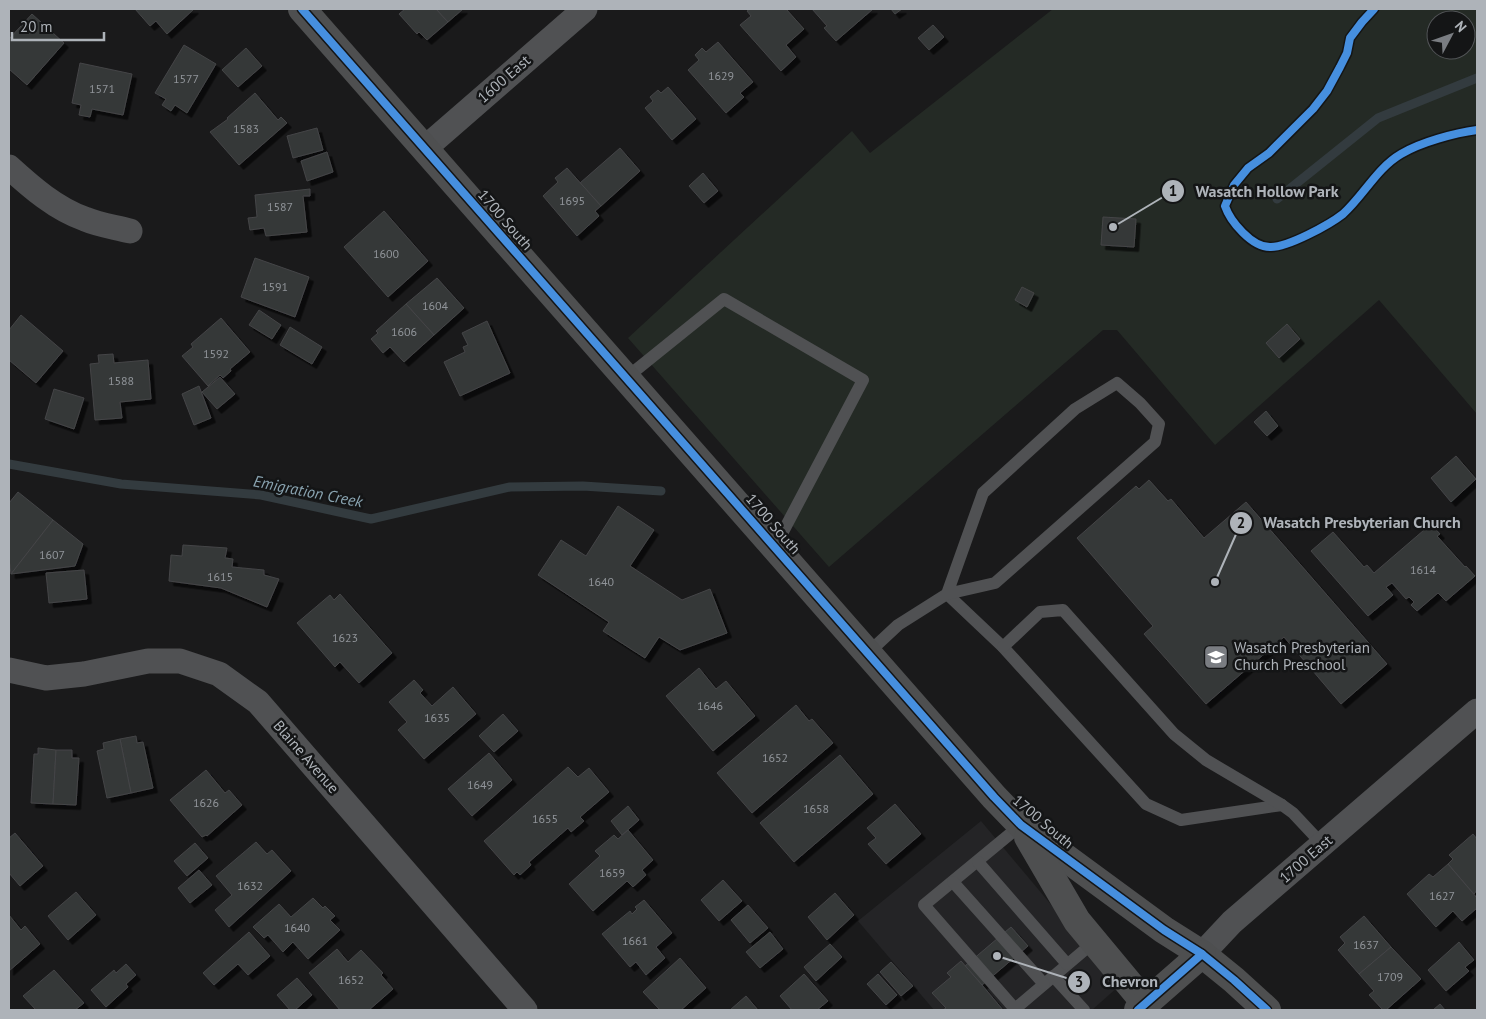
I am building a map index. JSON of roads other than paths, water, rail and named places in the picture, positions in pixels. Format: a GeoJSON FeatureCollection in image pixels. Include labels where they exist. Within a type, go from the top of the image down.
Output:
{"type":"FeatureCollection","features":[{"type":"Feature","properties":{"kind":"street","name":"1700 South"},"geometry":{"type":"LineString","coordinates":[[302,9],[994,797],[1021,825],[1156,924],[1202,954],[1267,1010]]}},
{"type":"Feature","properties":{"kind":"street","name":"1600 East"},"geometry":{"type":"LineString","coordinates":[[424,149],[585,9]]}},
{"type":"Feature","properties":{"kind":"street"},"geometry":{"type":"LineString","coordinates":[[9,167],[56,205],[85,219],[130,231]]}},
{"type":"Feature","properties":{"kind":"street","name":"Blaine Avenue"},"geometry":{"type":"LineString","coordinates":[[9,670],[46,678],[84,674],[148,661],[180,661],[219,674],[258,702],[526,1010]]}},
{"type":"Feature","properties":{"kind":"street","name":"1700 East"},"geometry":{"type":"LineString","coordinates":[[1142,1007],[1202,954],[1232,922],[1477,711]]}},
{"type":"Feature","properties":{"kind":"street"},"geometry":{"type":"LineString","coordinates":[[1021,825],[1076,921],[1142,1007]]}},
{"type":"Feature","properties":{"kind":"lane"},"geometry":{"type":"LineString","coordinates":[[626,378],[724,299],[862,380],[775,547]]}},
{"type":"Feature","properties":{"kind":"lane"},"geometry":{"type":"LineString","coordinates":[[868,653],[898,625],[947,594],[995,583],[1060,528],[1154,442],[1158,424],[1140,403],[1118,383],[1075,409],[982,494],[947,594]]}},
{"type":"Feature","properties":{"kind":"lane"},"geometry":{"type":"LineString","coordinates":[[947,594],[1003,647],[1146,804],[1181,820],[1282,805]]}},
{"type":"Feature","properties":{"kind":"lane"},"geometry":{"type":"LineString","coordinates":[[1003,647],[1040,612],[1063,610],[1174,734],[1206,760],[1293,813],[1323,845]]}},
{"type":"Feature","properties":{"kind":"lane"},"geometry":{"type":"LineString","coordinates":[[1021,825],[924,905],[1014,1010],[1094,942]]}},
{"type":"Feature","properties":{"kind":"lane"},"geometry":{"type":"LineString","coordinates":[[978,862],[1067,964]]}},
{"type":"Feature","properties":{"kind":"lane"},"geometry":{"type":"LineString","coordinates":[[953,882],[1049,980],[1084,1010]]}},
{"type":"Feature","properties":{"kind":"waterway","name":"Emigration Creek"},"geometry":{"type":"LineString","coordinates":[[1277,199],[1378,118],[1477,78]]}},
{"type":"Feature","properties":{"kind":"waterway","name":"Emigration Creek"},"geometry":{"type":"LineString","coordinates":[[9,464],[121,484],[261,495],[371,519],[510,487],[583,486],[661,491]]}},
{"type":"Feature","properties":{"kind":"place","name":"Wasatch Hollow Park"},"geometry":{"type":"Point","coordinates":[1113,227]}},
{"type":"Feature","properties":{"kind":"place","name":"Wasatch Presbyterian Church"},"geometry":{"type":"Point","coordinates":[1215,582]}},
{"type":"Feature","properties":{"kind":"place","name":"Wasatch Presbyterian Church Preschool"},"geometry":{"type":"Point","coordinates":[1216,657]}},
{"type":"Feature","properties":{"kind":"place","name":"Chevron"},"geometry":{"type":"Point","coordinates":[997,956]}}]}
